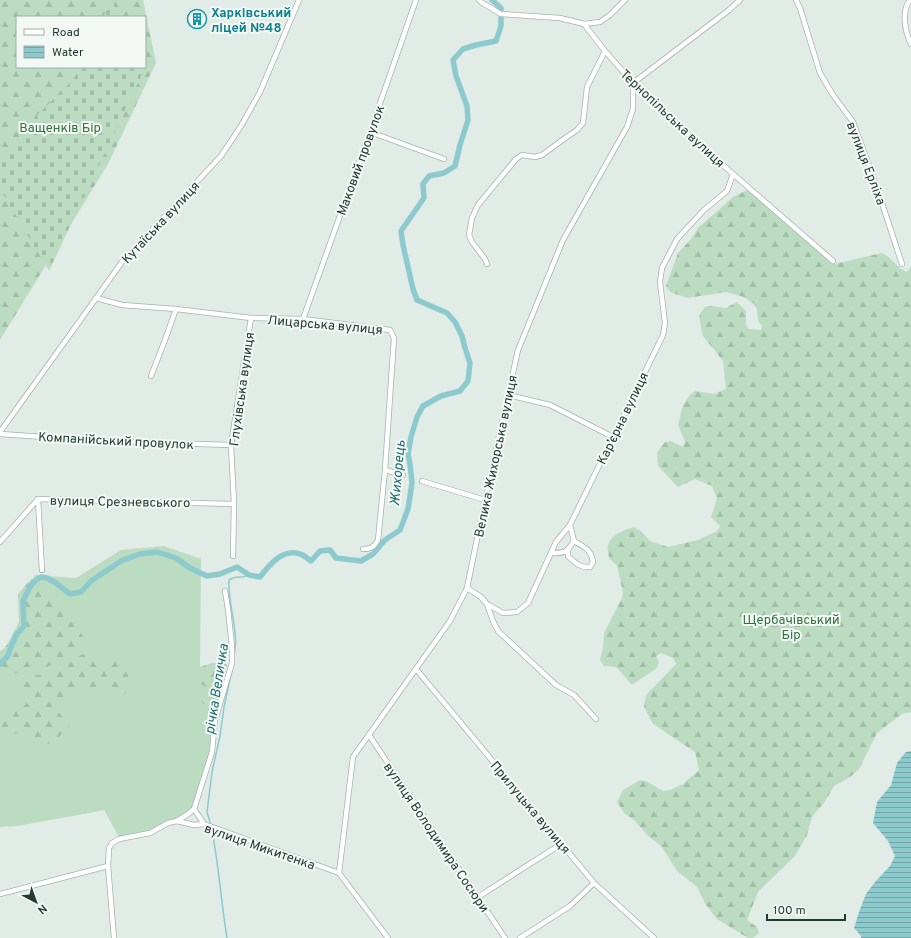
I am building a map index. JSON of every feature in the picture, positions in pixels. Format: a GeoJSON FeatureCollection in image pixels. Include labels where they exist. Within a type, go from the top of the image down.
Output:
{"type":"FeatureCollection","features":[{"type":"Feature","properties":{"kind":"street","name":"Кутаїська вулиця"},"geometry":{"type":"LineString","coordinates":[[0,433],[122,262],[221,156],[260,92],[299,0]]}},
{"type":"Feature","properties":{"kind":"street","name":"Маковий провулок"},"geometry":{"type":"LineString","coordinates":[[303,319],[416,0]]}},
{"type":"Feature","properties":{"kind":"street"},"geometry":{"type":"LineString","coordinates":[[479,0],[501,14],[560,18],[584,24],[600,22],[610,16],[624,0]]}},
{"type":"Feature","properties":{"kind":"street"},"geometry":{"type":"LineString","coordinates":[[633,83],[740,0]]}},
{"type":"Feature","properties":{"kind":"street","name":"вулиця Ерліха"},"geometry":{"type":"LineString","coordinates":[[796,0],[800,8],[820,73],[833,95],[853,122],[874,179],[902,264]]}},
{"type":"Feature","properties":{"kind":"street"},"geometry":{"type":"LineString","coordinates":[[910,0],[905,9],[905,16],[907,36],[911,44]]}},
{"type":"Feature","properties":{"kind":"street","name":"Тернопільська вулиця"},"geometry":{"type":"LineString","coordinates":[[584,24],[633,83],[732,174],[833,261]]}},
{"type":"Feature","properties":{"kind":"street"},"geometry":{"type":"LineString","coordinates":[[487,264],[469,235],[472,218],[478,205],[516,159],[522,155],[536,157],[542,155],[577,130],[583,123],[588,88],[605,51]]}},
{"type":"Feature","properties":{"kind":"street","name":"Велика Жихорська вулиця"},"geometry":{"type":"LineString","coordinates":[[339,873],[353,757],[450,620],[467,588],[518,350],[563,240],[628,127],[633,109],[633,83]]}},
{"type":"Feature","properties":{"kind":"street"},"geometry":{"type":"LineString","coordinates":[[370,132],[444,159]]}},
{"type":"Feature","properties":{"kind":"street","name":"Кар’єрна вулиця"},"geometry":{"type":"LineString","coordinates":[[467,588],[481,597],[487,604],[503,613],[517,612],[528,603],[556,542],[570,525],[663,335],[665,323],[660,282],[662,268],[677,239],[704,210],[726,191],[732,174]]}},
{"type":"Feature","properties":{"kind":"street","name":"Лицарська вулиця"},"geometry":{"type":"LineString","coordinates":[[96,298],[122,305],[176,309],[251,318],[303,319],[390,330],[394,338],[385,470],[378,540],[375,546],[368,549],[363,549]]}},
{"type":"Feature","properties":{"kind":"street"},"geometry":{"type":"LineString","coordinates":[[151,376],[176,309]]}},
{"type":"Feature","properties":{"kind":"street","name":"Глухівська вулиця"},"geometry":{"type":"LineString","coordinates":[[233,556],[234,504],[231,445],[251,318]]}},
{"type":"Feature","properties":{"kind":"street"},"geometry":{"type":"LineString","coordinates":[[508,395],[550,405],[613,437]]}},
{"type":"Feature","properties":{"kind":"street","name":"Компанійський провулок"},"geometry":{"type":"LineString","coordinates":[[0,433],[104,440],[231,445]]}},
{"type":"Feature","properties":{"kind":"street"},"geometry":{"type":"LineString","coordinates":[[385,470],[403,475]]}},
{"type":"Feature","properties":{"kind":"street"},"geometry":{"type":"LineString","coordinates":[[422,481],[485,500]]}},
{"type":"Feature","properties":{"kind":"street"},"geometry":{"type":"LineString","coordinates":[[38,499],[42,570]]}},
{"type":"Feature","properties":{"kind":"street","name":"вулиця Срезневського"},"geometry":{"type":"LineString","coordinates":[[0,542],[38,499],[234,504]]}},
{"type":"Feature","properties":{"kind":"street"},"geometry":{"type":"LineString","coordinates":[[568,549],[568,556],[575,563],[584,567],[590,567],[593,562],[592,556],[588,549],[574,541],[570,525]]}},
{"type":"Feature","properties":{"kind":"street"},"geometry":{"type":"LineString","coordinates":[[551,553],[563,553],[574,541]]}},
{"type":"Feature","properties":{"kind":"street"},"geometry":{"type":"LineString","coordinates":[[114,938],[108,866],[109,848],[112,843],[119,838],[150,832],[168,823],[177,821],[194,809],[212,752],[215,720],[232,663],[232,647],[225,591]]}},
{"type":"Feature","properties":{"kind":"street"},"geometry":{"type":"LineString","coordinates":[[487,604],[498,631],[556,684],[574,695],[596,719]]}},
{"type":"Feature","properties":{"kind":"street","name":"Прилуцька вулиця"},"geometry":{"type":"LineString","coordinates":[[416,669],[594,883],[654,938]]}},
{"type":"Feature","properties":{"kind":"street","name":"вулиця Володимира Сосюри"},"geometry":{"type":"LineString","coordinates":[[368,735],[505,938]]}},
{"type":"Feature","properties":{"kind":"street"},"geometry":{"type":"LineString","coordinates":[[194,809],[204,824]]}},
{"type":"Feature","properties":{"kind":"street","name":"вулиця Микитенка"},"geometry":{"type":"LineString","coordinates":[[177,821],[194,825],[204,824],[339,873]]}},
{"type":"Feature","properties":{"kind":"street"},"geometry":{"type":"LineString","coordinates":[[478,897],[561,844]]}},
{"type":"Feature","properties":{"kind":"street"},"geometry":{"type":"LineString","coordinates":[[0,894],[108,866]]}},
{"type":"Feature","properties":{"kind":"street"},"geometry":{"type":"LineString","coordinates":[[339,873],[388,938]]}},
{"type":"Feature","properties":{"kind":"street"},"geometry":{"type":"LineString","coordinates":[[520,938],[570,906],[594,883]]}},
{"type":"Feature","properties":{"kind":"green space","name":"Ващенків Бір"},"geometry":{"type":"Polygon","coordinates":[[[0,0],[143,0],[156,63],[108,164],[0,340],[0,0]]]}},
{"type":"Feature","properties":{"kind":"green space"},"geometry":{"type":"Polygon","coordinates":[[[111,0],[115,0],[121,16],[103,16],[111,0]]]}},
{"type":"Feature","properties":{"kind":"green space"},"geometry":{"type":"Polygon","coordinates":[[[81,68],[141,68],[143,72],[49,271],[0,189],[0,163],[32,120],[69,84],[81,68]]]}},
{"type":"Feature","properties":{"kind":"green space","name":"Щербачівський Бір"},"geometry":{"type":"Polygon","coordinates":[[[747,190],[834,264],[882,253],[897,266],[907,272],[911,267],[911,712],[902,714],[877,733],[859,769],[850,777],[834,786],[824,803],[812,817],[807,835],[795,856],[758,892],[747,920],[757,927],[759,933],[752,938],[748,938],[717,919],[706,905],[697,887],[677,871],[662,847],[647,835],[635,821],[624,813],[617,802],[623,790],[640,780],[646,781],[663,791],[670,790],[683,784],[699,770],[695,752],[653,724],[644,707],[646,695],[676,664],[673,658],[661,653],[656,656],[659,662],[657,668],[632,685],[616,667],[604,666],[600,660],[603,648],[604,633],[622,598],[623,592],[617,566],[609,558],[608,547],[612,538],[619,533],[634,527],[641,531],[650,541],[668,547],[698,540],[717,531],[720,526],[711,517],[717,498],[712,486],[695,479],[678,487],[658,466],[657,453],[665,442],[671,441],[683,447],[685,441],[678,425],[683,405],[690,395],[695,391],[714,394],[726,389],[723,361],[703,336],[699,317],[705,307],[712,306],[726,308],[737,302],[746,311],[746,324],[748,329],[761,330],[762,326],[758,321],[757,309],[754,304],[744,297],[726,292],[687,298],[670,292],[666,286],[678,253],[691,239],[698,228],[733,197],[747,190]]]}},
{"type":"Feature","properties":{"kind":"green space"},"geometry":{"type":"Polygon","coordinates":[[[164,546],[201,559],[200,667],[211,694],[214,723],[212,752],[195,806],[177,821],[159,828],[119,837],[104,810],[17,826],[0,827],[0,665],[24,657],[34,575],[76,578],[121,550],[164,546]]]}},
{"type":"Feature","properties":{"kind":"green space"},"geometry":{"type":"Polygon","coordinates":[[[32,578],[59,598],[68,619],[77,627],[86,641],[85,651],[70,656],[38,671],[26,671],[4,675],[0,679],[0,651],[5,648],[19,622],[18,594],[32,578]]]}},
{"type":"Feature","properties":{"kind":"green space"},"geometry":{"type":"Polygon","coordinates":[[[106,644],[120,655],[123,667],[128,675],[130,687],[120,700],[111,701],[107,685],[83,689],[71,697],[58,711],[69,726],[58,738],[45,745],[33,741],[24,732],[12,734],[0,732],[1,722],[22,699],[31,707],[33,694],[16,686],[36,675],[54,673],[63,664],[83,654],[103,664],[111,660],[110,655],[97,645],[106,644]]]}},
{"type":"Feature","properties":{"kind":"green space"},"geometry":{"type":"Polygon","coordinates":[[[222,662],[227,665],[221,680],[224,685],[218,704],[209,707],[201,702],[199,693],[205,690],[206,687],[196,681],[196,675],[200,667],[212,663],[222,662]]]}},
{"type":"Feature","properties":{"kind":"water"},"geometry":{"type":"Polygon","coordinates":[[[911,751],[911,938],[861,938],[854,928],[866,894],[890,866],[895,856],[888,841],[873,823],[877,802],[891,785],[897,763],[906,752],[911,751]]]}},
{"type":"Feature","properties":{"kind":"waterway","name":"Жихорець"},"geometry":{"type":"LineString","coordinates":[[492,0],[501,9]]}},
{"type":"Feature","properties":{"kind":"waterway","name":"Жихорець"},"geometry":{"type":"LineString","coordinates":[[0,664],[7,657],[16,635],[24,626],[23,601],[30,587],[41,577],[47,578],[56,583],[70,594],[81,592],[91,581],[121,561],[140,554],[157,552],[176,558],[190,568],[207,576],[220,574],[237,567],[249,575],[260,577],[272,563],[282,555],[288,553],[301,554],[311,561],[320,551],[330,550],[336,558],[361,561],[373,554],[385,540],[400,530],[408,509],[412,483],[408,454],[417,417],[423,406],[441,396],[460,391],[468,381],[470,363],[462,336],[455,322],[447,313],[417,300],[413,289],[401,231],[424,198],[423,184],[429,176],[444,173],[455,166],[468,120],[467,106],[456,76],[453,60],[463,49],[496,41],[501,26],[501,18]]}},
{"type":"Feature","properties":{"kind":"waterway","name":"річка Величка"},"geometry":{"type":"LineString","coordinates":[[234,657],[235,629],[229,580],[249,575]]}},
{"type":"Feature","properties":{"kind":"waterway","name":"річка Величка"},"geometry":{"type":"LineString","coordinates":[[210,822],[207,812],[212,772],[232,670]]}},
{"type":"Feature","properties":{"kind":"waterway","name":"річка Величка"},"geometry":{"type":"LineString","coordinates":[[212,831],[227,938]]}},
{"type":"Feature","properties":{"kind":"place","name":"Харківський ліцей №48"},"geometry":{"type":"Point","coordinates":[197,19]}}]}
